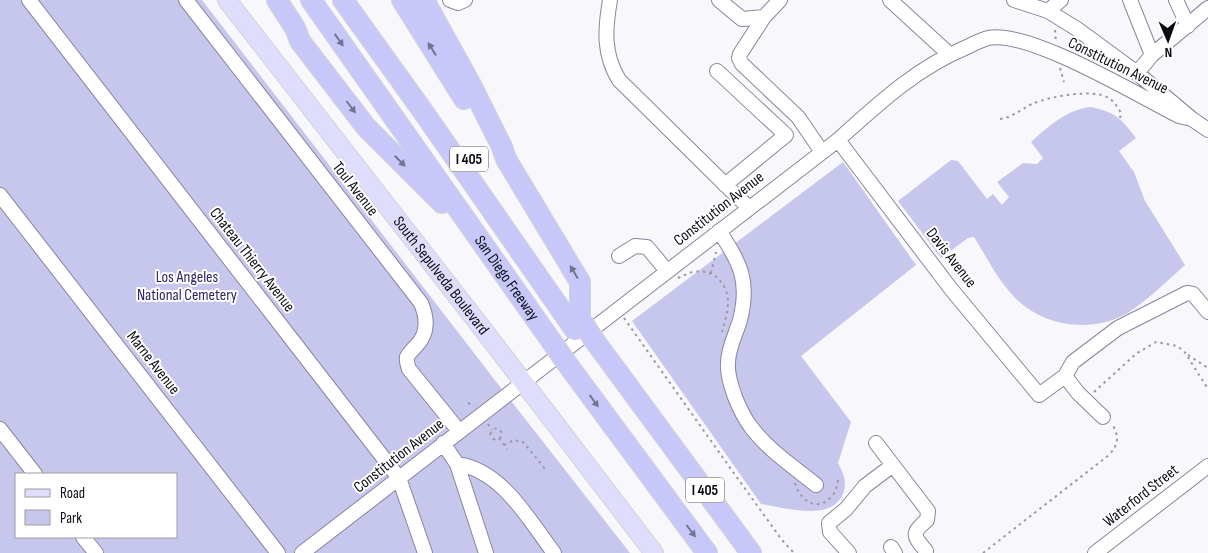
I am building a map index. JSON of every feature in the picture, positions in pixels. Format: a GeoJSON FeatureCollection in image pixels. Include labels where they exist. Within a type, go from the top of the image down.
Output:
{"type":"FeatureCollection","features":[{"type":"Feature","properties":{"kind":"highway"},"geometry":{"type":"LineString","coordinates":[[264,0],[290,32],[300,41],[366,127],[482,242]]}},
{"type":"Feature","properties":{"kind":"highway"},"geometry":{"type":"LineString","coordinates":[[277,0],[294,26],[300,41]]}},
{"type":"Feature","properties":{"kind":"highway","name":"San Diego Freeway"},"geometry":{"type":"LineString","coordinates":[[311,0],[565,361],[707,553]]}},
{"type":"Feature","properties":{"kind":"highway"},"geometry":{"type":"LineString","coordinates":[[343,0],[584,331],[612,382],[737,553]]}},
{"type":"Feature","properties":{"kind":"highway","name":"I 405"},"geometry":{"type":"LineString","coordinates":[[356,0],[584,331],[752,553]]}},
{"type":"Feature","properties":{"kind":"highway"},"geometry":{"type":"LineString","coordinates":[[402,0],[497,150],[506,160],[580,282],[584,331]]}},
{"type":"Feature","properties":{"kind":"highway"},"geometry":{"type":"LineString","coordinates":[[424,0],[470,83],[502,146],[506,160]]}},
{"type":"Feature","properties":{"kind":"main road","name":"South Sepulveda Boulevard"},"geometry":{"type":"LineString","coordinates":[[227,0],[654,553]]}},
{"type":"Feature","properties":{"kind":"street","name":"Chateau Thierry Avenue"},"geometry":{"type":"LineString","coordinates":[[29,0],[399,478],[424,553]]}},
{"type":"Feature","properties":{"kind":"street","name":"Toul Avenue"},"geometry":{"type":"LineString","coordinates":[[186,0],[421,303],[426,320],[425,331],[420,342],[408,357],[407,364],[459,431]]}},
{"type":"Feature","properties":{"kind":"street"},"geometry":{"type":"LineString","coordinates":[[450,0],[458,3],[465,0]]}},
{"type":"Feature","properties":{"kind":"street"},"geometry":{"type":"LineString","coordinates":[[610,0],[606,27],[607,43],[613,70],[619,80],[749,208]]}},
{"type":"Feature","properties":{"kind":"street"},"geometry":{"type":"LineString","coordinates":[[719,0],[742,19],[764,17]]}},
{"type":"Feature","properties":{"kind":"street"},"geometry":{"type":"LineString","coordinates":[[780,0],[764,17],[739,58],[742,64],[798,117],[822,152]]}},
{"type":"Feature","properties":{"kind":"street"},"geometry":{"type":"LineString","coordinates":[[890,0],[949,54]]}},
{"type":"Feature","properties":{"kind":"street"},"geometry":{"type":"LineString","coordinates":[[1014,0],[1077,29],[1208,130]]}},
{"type":"Feature","properties":{"kind":"street"},"geometry":{"type":"LineString","coordinates":[[1051,17],[1061,0]]}},
{"type":"Feature","properties":{"kind":"street"},"geometry":{"type":"LineString","coordinates":[[1130,0],[1152,56]]}},
{"type":"Feature","properties":{"kind":"street"},"geometry":{"type":"LineString","coordinates":[[1176,0],[1188,26]]}},
{"type":"Feature","properties":{"kind":"street"},"geometry":{"type":"LineString","coordinates":[[1136,73],[1152,56],[1208,8]]}},
{"type":"Feature","properties":{"kind":"street","name":"Constitution Avenue"},"geometry":{"type":"LineString","coordinates":[[302,553],[617,309],[671,275],[718,231],[838,140],[903,84],[949,54],[988,38],[1005,38],[1024,42],[1081,65],[1179,116],[1192,119]]}},
{"type":"Feature","properties":{"kind":"street"},"geometry":{"type":"LineString","coordinates":[[717,71],[786,135],[725,185]]}},
{"type":"Feature","properties":{"kind":"street"},"geometry":{"type":"LineString","coordinates":[[1146,99],[1152,86]]}},
{"type":"Feature","properties":{"kind":"street","name":"Davis Avenue"},"geometry":{"type":"LineString","coordinates":[[838,140],[952,289],[1039,395],[1065,376]]}},
{"type":"Feature","properties":{"kind":"street","name":"Marne Avenue"},"geometry":{"type":"LineString","coordinates":[[0,195],[278,553]]}},
{"type":"Feature","properties":{"kind":"street"},"geometry":{"type":"LineString","coordinates":[[718,231],[731,250],[743,276],[743,302],[740,319],[730,347],[728,364],[733,392],[750,426],[789,464],[816,484]]}},
{"type":"Feature","properties":{"kind":"street"},"geometry":{"type":"LineString","coordinates":[[619,256],[635,246],[648,247],[671,275]]}},
{"type":"Feature","properties":{"kind":"street"},"geometry":{"type":"LineString","coordinates":[[1103,417],[1085,400],[1065,376],[1073,362],[1118,328],[1186,293],[1193,294],[1205,304]]}},
{"type":"Feature","properties":{"kind":"street"},"geometry":{"type":"LineString","coordinates":[[0,429],[34,473]]}},
{"type":"Feature","properties":{"kind":"street"},"geometry":{"type":"LineString","coordinates":[[443,443],[457,464],[486,553]]}},
{"type":"Feature","properties":{"kind":"street"},"geometry":{"type":"LineString","coordinates":[[876,444],[928,511],[927,520],[916,529],[915,533],[915,537],[926,551],[925,553]]}},
{"type":"Feature","properties":{"kind":"street"},"geometry":{"type":"LineString","coordinates":[[457,464],[469,466],[482,472],[507,491],[554,553]]}},
{"type":"Feature","properties":{"kind":"street"},"geometry":{"type":"LineString","coordinates":[[849,553],[830,532],[829,523],[846,509],[865,486],[893,465]]}},
{"type":"Feature","properties":{"kind":"street","name":"Waterford Street"},"geometry":{"type":"LineString","coordinates":[[1095,553],[1208,466]]}},
{"type":"Feature","properties":{"kind":"street"},"geometry":{"type":"LineString","coordinates":[[84,538],[96,553]]}},
{"type":"Feature","properties":{"kind":"path"},"geometry":{"type":"LineString","coordinates":[[1051,17],[1056,51]]}},
{"type":"Feature","properties":{"kind":"path"},"geometry":{"type":"LineString","coordinates":[[1059,67],[1064,82]]}},
{"type":"Feature","properties":{"kind":"path"},"geometry":{"type":"LineString","coordinates":[[1000,118],[1014,116],[1033,104],[1080,94],[1107,96],[1121,113],[1120,118]]}},
{"type":"Feature","properties":{"kind":"path"},"geometry":{"type":"LineString","coordinates":[[711,273],[716,252]]}},
{"type":"Feature","properties":{"kind":"path"},"geometry":{"type":"LineString","coordinates":[[671,275],[694,272],[711,273],[720,280],[728,299],[721,339]]}},
{"type":"Feature","properties":{"kind":"path"},"geometry":{"type":"LineString","coordinates":[[617,309],[782,540],[794,553]]}},
{"type":"Feature","properties":{"kind":"path"},"geometry":{"type":"LineString","coordinates":[[1085,400],[1137,353],[1156,342],[1177,346],[1208,368]]}},
{"type":"Feature","properties":{"kind":"path"},"geometry":{"type":"LineString","coordinates":[[1186,354],[1208,389]]}},
{"type":"Feature","properties":{"kind":"path"},"geometry":{"type":"LineString","coordinates":[[983,553],[1116,448],[1118,442],[1114,427],[1110,421],[1103,417]]}},
{"type":"Feature","properties":{"kind":"path"},"geometry":{"type":"LineString","coordinates":[[498,429],[501,431],[499,438],[491,437],[492,430],[498,429]]}},
{"type":"Feature","properties":{"kind":"path"},"geometry":{"type":"LineString","coordinates":[[499,438],[507,449]]}},
{"type":"Feature","properties":{"kind":"path"},"geometry":{"type":"LineString","coordinates":[[504,445],[514,440],[523,442],[544,467],[540,471]]}},
{"type":"Feature","properties":{"kind":"path"},"geometry":{"type":"LineString","coordinates":[[794,478],[798,493],[802,499],[809,503],[825,501],[833,495],[838,480]]}},
{"type":"Feature","properties":{"kind":"green space","name":"Los Angeles National Cemetery"},"geometry":{"type":"Polygon","coordinates":[[[0,0],[202,0],[630,553],[0,553],[0,0]]]}},
{"type":"Feature","properties":{"kind":"green space"},"geometry":{"type":"Polygon","coordinates":[[[1091,107],[1106,111],[1117,117],[1136,138],[1119,151],[1134,172],[1145,201],[1185,265],[1149,297],[1126,314],[1095,324],[1079,325],[1048,319],[1020,303],[999,278],[974,237],[968,238],[941,258],[898,201],[951,160],[958,161],[987,199],[993,194],[1002,205],[1009,197],[997,182],[1023,163],[1037,164],[1043,158],[1031,142],[1066,115],[1082,108],[1091,107]]]}},
{"type":"Feature","properties":{"kind":"green space"},"geometry":{"type":"Polygon","coordinates":[[[843,162],[916,265],[801,356],[851,422],[838,463],[842,471],[845,487],[842,496],[827,509],[816,511],[793,510],[761,504],[632,321],[843,162]]]}}]}
